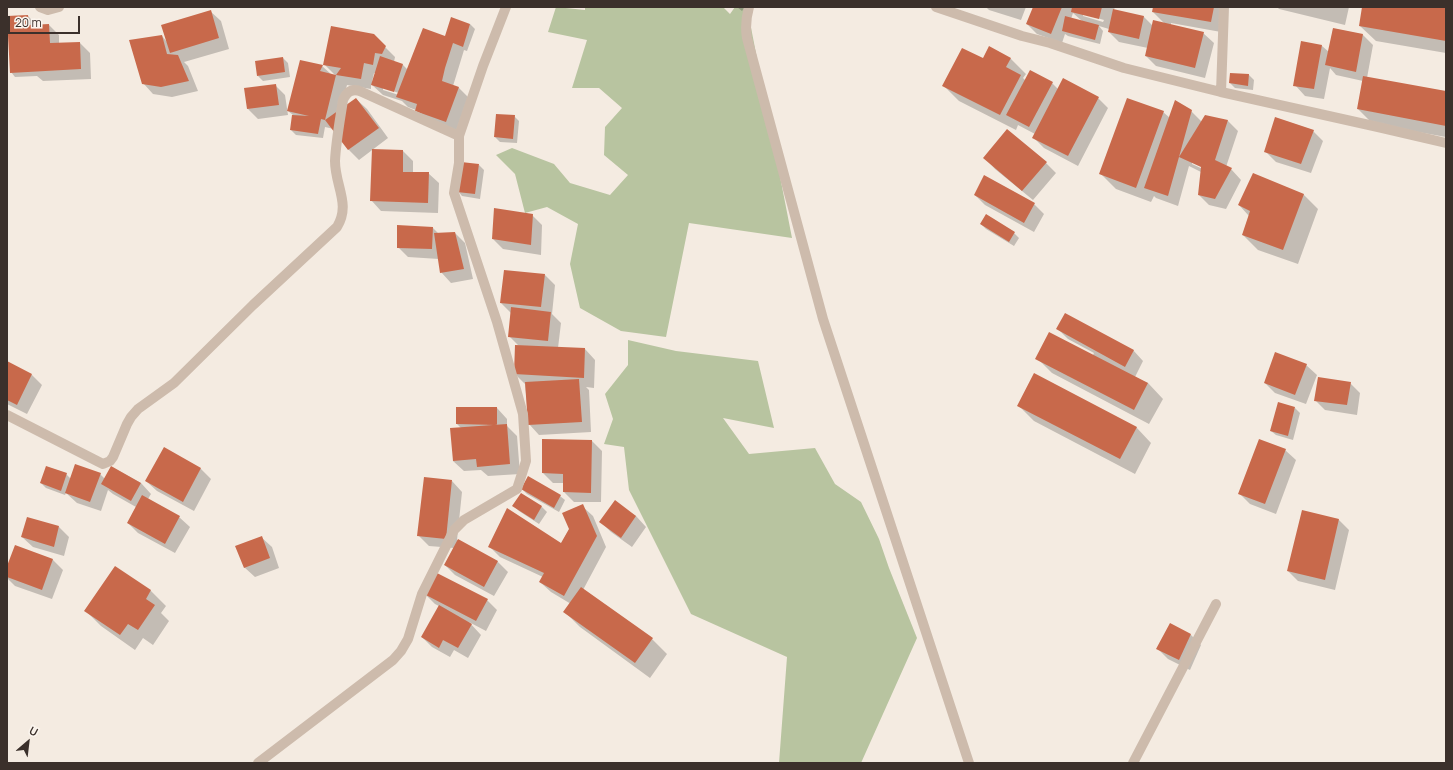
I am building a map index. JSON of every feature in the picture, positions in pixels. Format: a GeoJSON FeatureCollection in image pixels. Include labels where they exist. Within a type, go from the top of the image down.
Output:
{"type":"FeatureCollection","features":[{"type":"Feature","properties":{"kind":"street"},"geometry":{"type":"LineString","coordinates":[[40,7],[48,10],[59,7]]}},
{"type":"Feature","properties":{"kind":"street"},"geometry":{"type":"LineString","coordinates":[[258,763],[393,660],[408,640],[422,594],[454,530],[464,520],[517,489],[526,461],[523,414],[496,322],[454,192],[459,163],[459,136],[483,66],[506,7]]}},
{"type":"Feature","properties":{"kind":"street"},"geometry":{"type":"LineString","coordinates":[[749,7],[746,16],[747,38],[823,319],[969,763]]}},
{"type":"Feature","properties":{"kind":"street"},"geometry":{"type":"LineString","coordinates":[[936,7],[1022,36],[1050,42],[1124,68],[1221,92],[1446,143]]}},
{"type":"Feature","properties":{"kind":"street"},"geometry":{"type":"LineString","coordinates":[[1221,92],[1224,7]]}},
{"type":"Feature","properties":{"kind":"street"},"geometry":{"type":"LineString","coordinates":[[7,415],[103,464],[110,461],[131,417],[138,409],[174,383],[253,305],[336,227],[341,219],[344,204],[335,162],[343,100],[350,91],[353,90],[362,92],[459,136]]}},
{"type":"Feature","properties":{"kind":"street"},"geometry":{"type":"LineString","coordinates":[[1133,763],[1216,604]]}},
{"type":"Feature","properties":{"kind":"green space"},"geometry":{"type":"Polygon","coordinates":[[[556,7],[585,10],[585,7],[723,7],[730,14],[735,7],[747,7],[792,238],[689,223],[666,337],[621,331],[580,308],[570,264],[578,224],[547,207],[525,213],[515,174],[496,155],[512,148],[554,164],[570,183],[610,195],[628,175],[604,155],[605,127],[622,108],[599,88],[572,88],[587,40],[548,32],[556,7]]]}},
{"type":"Feature","properties":{"kind":"green space"},"geometry":{"type":"Polygon","coordinates":[[[628,340],[676,351],[758,361],[774,428],[723,418],[749,454],[815,448],[835,484],[861,502],[879,539],[917,638],[861,763],[779,763],[787,657],[691,614],[629,490],[624,447],[604,444],[613,419],[605,394],[628,365],[628,340]]]}},
{"type":"Feature","properties":{"kind":"building"},"geometry":{"type":"Polygon","coordinates":[[[1033,7],[1062,7],[1051,34],[1026,24],[1033,7]]]}},
{"type":"Feature","properties":{"kind":"building"},"geometry":{"type":"Polygon","coordinates":[[[1072,7],[1102,7],[1099,19],[1071,12],[1072,7]]]}},
{"type":"Feature","properties":{"kind":"building"},"geometry":{"type":"Polygon","coordinates":[[[1153,7],[1214,7],[1211,22],[1152,12],[1153,7]]]}},
{"type":"Feature","properties":{"kind":"building"},"geometry":{"type":"Polygon","coordinates":[[[1362,7],[1446,7],[1446,41],[1359,26],[1362,7]]]}},
{"type":"Feature","properties":{"kind":"building"},"geometry":{"type":"Polygon","coordinates":[[[1113,9],[1144,16],[1139,39],[1108,32],[1113,9]]]}},
{"type":"Feature","properties":{"kind":"building"},"geometry":{"type":"Polygon","coordinates":[[[211,10],[219,38],[170,53],[161,25],[211,10]]]}},
{"type":"Feature","properties":{"kind":"building"},"geometry":{"type":"Polygon","coordinates":[[[28,15],[29,25],[49,24],[50,43],[80,42],[81,69],[10,73],[7,16],[28,15]]]}},
{"type":"Feature","properties":{"kind":"building"},"geometry":{"type":"Polygon","coordinates":[[[1065,16],[1099,25],[1095,40],[1062,31],[1065,16]]]}},
{"type":"Feature","properties":{"kind":"building"},"geometry":{"type":"Polygon","coordinates":[[[451,17],[470,24],[463,47],[453,43],[445,68],[442,81],[459,87],[446,122],[415,111],[417,104],[396,97],[423,28],[445,36],[451,17]]]}},
{"type":"Feature","properties":{"kind":"building"},"geometry":{"type":"Polygon","coordinates":[[[1153,20],[1204,32],[1195,68],[1145,56],[1153,20]]]}},
{"type":"Feature","properties":{"kind":"building"},"geometry":{"type":"Polygon","coordinates":[[[331,26],[374,34],[386,46],[382,54],[375,53],[373,65],[364,63],[361,79],[336,75],[341,68],[323,65],[331,26]]]}},
{"type":"Feature","properties":{"kind":"building"},"geometry":{"type":"Polygon","coordinates":[[[1333,28],[1363,34],[1356,72],[1325,65],[1333,28]]]}},
{"type":"Feature","properties":{"kind":"building"},"geometry":{"type":"Polygon","coordinates":[[[162,35],[167,54],[178,55],[189,81],[161,87],[142,84],[129,40],[162,35]]]}},
{"type":"Feature","properties":{"kind":"building"},"geometry":{"type":"Polygon","coordinates":[[[1301,41],[1322,45],[1314,89],[1293,86],[1301,41]]]}},
{"type":"Feature","properties":{"kind":"building"},"geometry":{"type":"Polygon","coordinates":[[[989,46],[1011,58],[1006,67],[1021,75],[1000,115],[942,86],[962,48],[983,58],[989,46]]]}},
{"type":"Feature","properties":{"kind":"building"},"geometry":{"type":"Polygon","coordinates":[[[380,56],[403,64],[394,92],[371,85],[380,56]]]}},
{"type":"Feature","properties":{"kind":"building"},"geometry":{"type":"Polygon","coordinates":[[[283,57],[285,72],[257,76],[255,61],[283,57]]]}},
{"type":"Feature","properties":{"kind":"building"},"geometry":{"type":"Polygon","coordinates":[[[300,60],[323,65],[320,71],[336,75],[325,120],[321,119],[318,134],[290,130],[292,115],[309,116],[287,111],[300,60]]]}},
{"type":"Feature","properties":{"kind":"building"},"geometry":{"type":"Polygon","coordinates":[[[1030,70],[1053,82],[1029,127],[1006,115],[1030,70]]]}},
{"type":"Feature","properties":{"kind":"building"},"geometry":{"type":"Polygon","coordinates":[[[1230,73],[1249,74],[1248,86],[1229,83],[1230,73]]]}},
{"type":"Feature","properties":{"kind":"building"},"geometry":{"type":"Polygon","coordinates":[[[1363,76],[1446,91],[1446,126],[1357,109],[1363,76]]]}},
{"type":"Feature","properties":{"kind":"building"},"geometry":{"type":"Polygon","coordinates":[[[1063,78],[1099,97],[1068,156],[1032,138],[1063,78]]]}},
{"type":"Feature","properties":{"kind":"building"},"geometry":{"type":"Polygon","coordinates":[[[276,84],[279,105],[247,109],[244,88],[276,84]]]}},
{"type":"Feature","properties":{"kind":"building"},"geometry":{"type":"Polygon","coordinates":[[[356,98],[379,128],[348,150],[325,120],[356,98]]]}},
{"type":"Feature","properties":{"kind":"building"},"geometry":{"type":"Polygon","coordinates":[[[1127,98],[1164,111],[1136,188],[1099,174],[1127,98]]]}},
{"type":"Feature","properties":{"kind":"building"},"geometry":{"type":"Polygon","coordinates":[[[1175,100],[1192,110],[1168,196],[1144,188],[1175,100]]]}},
{"type":"Feature","properties":{"kind":"building"},"geometry":{"type":"Polygon","coordinates":[[[496,114],[515,115],[513,139],[494,137],[496,114]]]}},
{"type":"Feature","properties":{"kind":"building"},"geometry":{"type":"Polygon","coordinates":[[[1205,115],[1228,120],[1215,160],[1232,168],[1215,199],[1198,195],[1201,167],[1179,157],[1205,115]]]}},
{"type":"Feature","properties":{"kind":"building"},"geometry":{"type":"Polygon","coordinates":[[[1275,117],[1314,130],[1301,164],[1264,152],[1275,117]]]}},
{"type":"Feature","properties":{"kind":"building"},"geometry":{"type":"Polygon","coordinates":[[[1007,129],[1047,162],[1022,191],[983,158],[1007,129]]]}},
{"type":"Feature","properties":{"kind":"building"},"geometry":{"type":"Polygon","coordinates":[[[372,149],[403,150],[403,172],[429,172],[428,203],[370,201],[372,149]]]}},
{"type":"Feature","properties":{"kind":"building"},"geometry":{"type":"Polygon","coordinates":[[[461,162],[479,164],[475,194],[457,192],[461,162]]]}},
{"type":"Feature","properties":{"kind":"building"},"geometry":{"type":"Polygon","coordinates":[[[1253,173],[1304,194],[1283,250],[1242,235],[1250,211],[1238,205],[1253,173]]]}},
{"type":"Feature","properties":{"kind":"building"},"geometry":{"type":"Polygon","coordinates":[[[984,175],[1035,203],[1024,223],[974,195],[984,175]]]}},
{"type":"Feature","properties":{"kind":"building"},"geometry":{"type":"Polygon","coordinates":[[[494,208],[533,214],[531,245],[492,239],[494,208]]]}},
{"type":"Feature","properties":{"kind":"building"},"geometry":{"type":"Polygon","coordinates":[[[986,214],[1015,232],[1009,242],[980,224],[986,214]]]}},
{"type":"Feature","properties":{"kind":"building"},"geometry":{"type":"Polygon","coordinates":[[[397,225],[433,227],[432,249],[397,248],[397,225]]]}},
{"type":"Feature","properties":{"kind":"building"},"geometry":{"type":"Polygon","coordinates":[[[455,232],[464,269],[440,273],[434,233],[455,232]]]}},
{"type":"Feature","properties":{"kind":"building"},"geometry":{"type":"Polygon","coordinates":[[[504,270],[545,274],[541,307],[500,303],[504,270]]]}},
{"type":"Feature","properties":{"kind":"building"},"geometry":{"type":"Polygon","coordinates":[[[511,307],[551,312],[548,341],[508,337],[511,307]]]}},
{"type":"Feature","properties":{"kind":"building"},"geometry":{"type":"Polygon","coordinates":[[[1065,313],[1134,350],[1125,367],[1056,329],[1065,313]]]}},
{"type":"Feature","properties":{"kind":"building"},"geometry":{"type":"Polygon","coordinates":[[[1049,332],[1148,383],[1134,410],[1035,359],[1049,332]]]}},
{"type":"Feature","properties":{"kind":"building"},"geometry":{"type":"Polygon","coordinates":[[[515,345],[585,348],[584,378],[514,374],[515,345]]]}},
{"type":"Feature","properties":{"kind":"building"},"geometry":{"type":"Polygon","coordinates":[[[1275,352],[1307,364],[1295,395],[1264,383],[1275,352]]]}},
{"type":"Feature","properties":{"kind":"building"},"geometry":{"type":"Polygon","coordinates":[[[7,361],[32,374],[17,405],[7,400],[7,361]]]}},
{"type":"Feature","properties":{"kind":"building"},"geometry":{"type":"Polygon","coordinates":[[[1034,373],[1137,427],[1120,459],[1017,406],[1034,373]]]}},
{"type":"Feature","properties":{"kind":"building"},"geometry":{"type":"Polygon","coordinates":[[[1318,377],[1351,382],[1347,405],[1314,401],[1318,377]]]}},
{"type":"Feature","properties":{"kind":"building"},"geometry":{"type":"Polygon","coordinates":[[[579,379],[582,422],[528,425],[525,382],[579,379]]]}},
{"type":"Feature","properties":{"kind":"building"},"geometry":{"type":"Polygon","coordinates":[[[1278,402],[1295,407],[1288,436],[1270,431],[1278,402]]]}},
{"type":"Feature","properties":{"kind":"building"},"geometry":{"type":"Polygon","coordinates":[[[456,407],[497,407],[497,425],[456,424],[456,407]]]}},
{"type":"Feature","properties":{"kind":"building"},"geometry":{"type":"Polygon","coordinates":[[[507,424],[510,464],[477,467],[476,459],[453,461],[450,428],[507,424]]]}},
{"type":"Feature","properties":{"kind":"building"},"geometry":{"type":"Polygon","coordinates":[[[542,439],[592,440],[591,493],[563,492],[563,474],[542,473],[542,439]]]}},
{"type":"Feature","properties":{"kind":"building"},"geometry":{"type":"Polygon","coordinates":[[[1259,439],[1286,449],[1265,504],[1238,494],[1259,439]]]}},
{"type":"Feature","properties":{"kind":"building"},"geometry":{"type":"Polygon","coordinates":[[[164,447],[201,468],[183,502],[145,481],[164,447]]]}},
{"type":"Feature","properties":{"kind":"building"},"geometry":{"type":"Polygon","coordinates":[[[75,464],[101,473],[90,502],[65,493],[75,464]]]}},
{"type":"Feature","properties":{"kind":"building"},"geometry":{"type":"Polygon","coordinates":[[[46,466],[67,473],[61,491],[40,483],[46,466]]]}},
{"type":"Feature","properties":{"kind":"building"},"geometry":{"type":"Polygon","coordinates":[[[111,466],[141,483],[131,501],[101,484],[111,466]]]}},
{"type":"Feature","properties":{"kind":"building"},"geometry":{"type":"Polygon","coordinates":[[[528,476],[561,495],[554,508],[521,489],[528,476]]]}},
{"type":"Feature","properties":{"kind":"building"},"geometry":{"type":"Polygon","coordinates":[[[424,477],[452,480],[446,539],[417,536],[424,477]]]}},
{"type":"Feature","properties":{"kind":"building"},"geometry":{"type":"Polygon","coordinates":[[[521,493],[542,506],[534,520],[512,506],[521,493]]]}},
{"type":"Feature","properties":{"kind":"building"},"geometry":{"type":"Polygon","coordinates":[[[142,495],[180,516],[165,544],[127,523],[142,495]]]}},
{"type":"Feature","properties":{"kind":"building"},"geometry":{"type":"Polygon","coordinates":[[[615,500],[636,516],[621,538],[599,522],[615,500]]]}},
{"type":"Feature","properties":{"kind":"building"},"geometry":{"type":"Polygon","coordinates":[[[583,504],[597,536],[564,596],[539,582],[544,573],[488,547],[507,508],[561,543],[569,529],[562,513],[583,504]]]}},
{"type":"Feature","properties":{"kind":"building"},"geometry":{"type":"Polygon","coordinates":[[[1302,510],[1339,519],[1325,580],[1287,571],[1302,510]]]}},
{"type":"Feature","properties":{"kind":"building"},"geometry":{"type":"Polygon","coordinates":[[[27,517],[59,526],[54,547],[21,537],[27,517]]]}},
{"type":"Feature","properties":{"kind":"building"},"geometry":{"type":"Polygon","coordinates":[[[262,536],[270,558],[244,568],[235,546],[262,536]]]}},
{"type":"Feature","properties":{"kind":"building"},"geometry":{"type":"Polygon","coordinates":[[[458,539],[498,561],[484,587],[444,565],[458,539]]]}},
{"type":"Feature","properties":{"kind":"building"},"geometry":{"type":"Polygon","coordinates":[[[15,545],[53,559],[42,590],[7,577],[7,566],[15,545]]]}},
{"type":"Feature","properties":{"kind":"building"},"geometry":{"type":"Polygon","coordinates":[[[115,566],[151,590],[146,599],[155,605],[138,630],[128,624],[120,635],[84,611],[115,566]]]}},
{"type":"Feature","properties":{"kind":"building"},"geometry":{"type":"Polygon","coordinates":[[[435,572],[488,599],[476,621],[424,594],[435,572]]]}},
{"type":"Feature","properties":{"kind":"building"},"geometry":{"type":"Polygon","coordinates":[[[581,587],[653,638],[635,663],[563,612],[581,587]]]}},
{"type":"Feature","properties":{"kind":"building"},"geometry":{"type":"Polygon","coordinates":[[[439,605],[472,624],[458,648],[443,640],[439,648],[421,637],[439,605]]]}},
{"type":"Feature","properties":{"kind":"building"},"geometry":{"type":"Polygon","coordinates":[[[1170,623],[1191,634],[1179,660],[1156,649],[1170,623]]]}}]}
